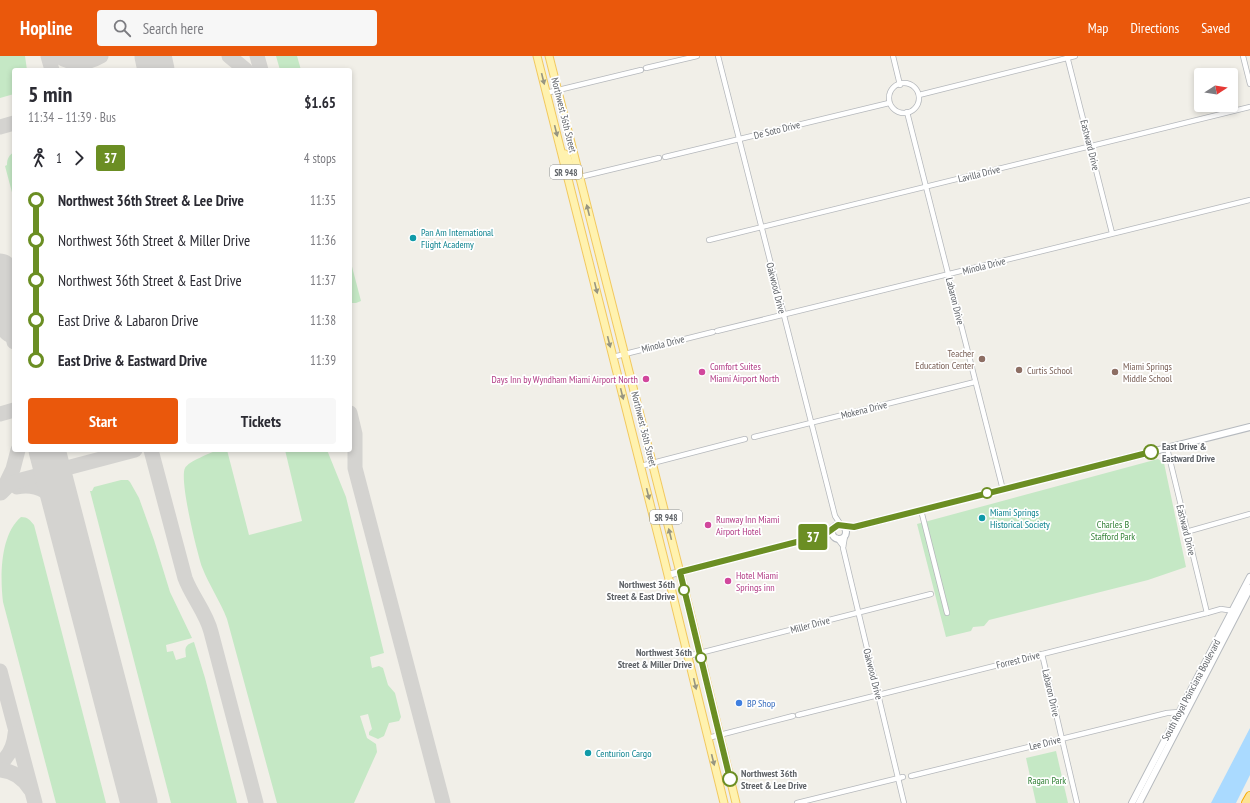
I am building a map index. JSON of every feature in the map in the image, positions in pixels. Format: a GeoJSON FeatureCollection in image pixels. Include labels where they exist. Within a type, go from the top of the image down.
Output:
{"type":"FeatureCollection","features":[{"type":"Feature","properties":{"kind":"highway"},"geometry":{"type":"LineString","coordinates":[[1246,803],[1250,796]]}},
{"type":"Feature","properties":{"kind":"main road","name":"Northwest 36th Street"},"geometry":{"type":"LineString","coordinates":[[537,56],[641,466],[724,803]]}},
{"type":"Feature","properties":{"kind":"main road","name":"Northwest 36th Street"},"geometry":{"type":"LineString","coordinates":[[549,56],[680,572],[736,803]]}},
{"type":"Feature","properties":{"kind":"main road"},"geometry":{"type":"LineString","coordinates":[[560,149],[567,156],[573,174],[580,177]]}},
{"type":"Feature","properties":{"kind":"main road"},"geometry":{"type":"LineString","coordinates":[[586,250],[598,247]]}},
{"type":"Feature","properties":{"kind":"street"},"geometry":{"type":"LineString","coordinates":[[546,93],[697,56]]}},
{"type":"Feature","properties":{"kind":"street","name":"Oakwood Drive"},"geometry":{"type":"LineString","coordinates":[[718,56],[838,527]]}},
{"type":"Feature","properties":{"kind":"street"},"geometry":{"type":"LineString","coordinates":[[893,56],[900,84]]}},
{"type":"Feature","properties":{"kind":"street"},"geometry":{"type":"LineString","coordinates":[[919,95],[1075,56]]}},
{"type":"Feature","properties":{"kind":"street"},"geometry":{"type":"LineString","coordinates":[[1243,56],[1250,84]]}},
{"type":"Feature","properties":{"kind":"street","name":"Eastward Drive"},"geometry":{"type":"LineString","coordinates":[[1067,57],[1112,233]]}},
{"type":"Feature","properties":{"kind":"street"},"geometry":{"type":"LineString","coordinates":[[900,84],[911,86],[916,89],[919,95],[916,106],[907,112],[894,110],[889,103],[888,98],[890,91],[900,84]]}},
{"type":"Feature","properties":{"kind":"street","name":"De Soto Drive"},"geometry":{"type":"LineString","coordinates":[[580,177],[889,103]]}},
{"type":"Feature","properties":{"kind":"street","name":"Lavilla Drive"},"geometry":{"type":"LineString","coordinates":[[709,240],[1250,107]]}},
{"type":"Feature","properties":{"kind":"street","name":"Labaron Drive"},"geometry":{"type":"LineString","coordinates":[[907,112],[1003,490]]}},
{"type":"Feature","properties":{"kind":"street","name":"Minola Drive"},"geometry":{"type":"LineString","coordinates":[[613,356],[1250,200]]}},
{"type":"Feature","properties":{"kind":"street","name":"Mokena Drive"},"geometry":{"type":"LineString","coordinates":[[754,437],[975,382]]}},
{"type":"Feature","properties":{"kind":"street"},"geometry":{"type":"LineString","coordinates":[[668,575],[824,535],[838,527],[854,527],[1250,427]]}},
{"type":"Feature","properties":{"kind":"street"},"geometry":{"type":"LineString","coordinates":[[641,466],[745,439]]}},
{"type":"Feature","properties":{"kind":"street","name":"Eastward Drive"},"geometry":{"type":"LineString","coordinates":[[1167,448],[1186,532],[1207,613]]}},
{"type":"Feature","properties":{"kind":"street"},"geometry":{"type":"LineString","coordinates":[[921,510],[947,613]]}},
{"type":"Feature","properties":{"kind":"street"},"geometry":{"type":"LineString","coordinates":[[1186,532],[1250,514]]}},
{"type":"Feature","properties":{"kind":"street"},"geometry":{"type":"LineString","coordinates":[[838,527],[846,530],[845,535]]}},
{"type":"Feature","properties":{"kind":"street"},"geometry":{"type":"LineString","coordinates":[[835,537],[832,533],[838,527]]}},
{"type":"Feature","properties":{"kind":"street"},"geometry":{"type":"LineString","coordinates":[[824,535],[841,538],[854,527]]}},
{"type":"Feature","properties":{"kind":"street","name":"Oakwood Drive"},"geometry":{"type":"LineString","coordinates":[[845,535],[843,546],[904,803]]}},
{"type":"Feature","properties":{"kind":"street","name":"Oakwood Drive"},"geometry":{"type":"LineString","coordinates":[[835,537],[843,546]]}},
{"type":"Feature","properties":{"kind":"street","name":"South Royal Poinciana Boulevard"},"geometry":{"type":"LineString","coordinates":[[1139,803],[1250,577]]}},
{"type":"Feature","properties":{"kind":"street","name":"South Royal Poinciana Boulevard"},"geometry":{"type":"LineString","coordinates":[[1132,803],[1179,712],[1234,612],[1250,588]]}},
{"type":"Feature","properties":{"kind":"street","name":"Miller Drive"},"geometry":{"type":"LineString","coordinates":[[688,656],[931,594]]}},
{"type":"Feature","properties":{"kind":"street","name":"Forrest Drive"},"geometry":{"type":"LineString","coordinates":[[708,738],[1207,613],[1221,610],[1234,612]]}},
{"type":"Feature","properties":{"kind":"street","name":"Labaron Drive"},"geometry":{"type":"LineString","coordinates":[[1042,654],[1076,803]]}},
{"type":"Feature","properties":{"kind":"street","name":"Lee Drive"},"geometry":{"type":"LineString","coordinates":[[911,776],[1167,713],[1179,712]]}},
{"type":"Feature","properties":{"kind":"street"},"geometry":{"type":"LineString","coordinates":[[797,803],[903,777]]}},
{"type":"Feature","properties":{"kind":"green space"},"geometry":{"type":"Polygon","coordinates":[[[0,56],[25,56],[27,68],[12,68],[12,95],[0,98],[0,56]]]}},
{"type":"Feature","properties":{"kind":"green space"},"geometry":{"type":"Polygon","coordinates":[[[276,56],[297,56],[300,68],[279,68],[276,56]]]}},
{"type":"Feature","properties":{"kind":"green space"},"geometry":{"type":"Polygon","coordinates":[[[12,154],[12,192],[5,166],[7,165],[12,154]]]}},
{"type":"Feature","properties":{"kind":"green space"},"geometry":{"type":"Polygon","coordinates":[[[352,267],[361,301],[352,303],[352,267]]]}},
{"type":"Feature","properties":{"kind":"green space"},"geometry":{"type":"Polygon","coordinates":[[[213,452],[228,452],[249,535],[302,521],[285,452],[328,452],[346,497],[384,653],[370,657],[372,668],[379,666],[383,668],[388,685],[395,693],[401,717],[399,721],[389,723],[384,736],[378,739],[369,735],[369,732],[372,729],[368,714],[360,716],[367,738],[376,744],[377,752],[354,803],[277,803],[227,619],[202,567],[193,532],[186,501],[184,475],[187,465],[213,452]]]}},
{"type":"Feature","properties":{"kind":"green space","name":"Charles B Stafford Park"},"geometry":{"type":"Polygon","coordinates":[[[1158,459],[1164,463],[1186,567],[1148,580],[989,620],[984,626],[973,627],[971,631],[946,637],[917,524],[1158,459]]]}},
{"type":"Feature","properties":{"kind":"green space"},"geometry":{"type":"Polygon","coordinates":[[[121,480],[128,480],[130,482],[139,498],[170,592],[192,638],[166,645],[167,652],[173,651],[176,660],[186,657],[185,652],[188,644],[194,642],[205,678],[237,803],[171,803],[90,491],[92,491],[94,487],[121,480]]]}},
{"type":"Feature","properties":{"kind":"green space"},"geometry":{"type":"Polygon","coordinates":[[[21,517],[29,519],[34,525],[106,803],[56,803],[3,602],[2,568],[5,545],[14,525],[21,517]]]}},
{"type":"Feature","properties":{"kind":"green space","name":"Ragan Park"},"geometry":{"type":"Polygon","coordinates":[[[1056,751],[1068,803],[1036,803],[1026,758],[1056,751]]]}},
{"type":"Feature","properties":{"kind":"water"},"geometry":{"type":"Polygon","coordinates":[[[1250,728],[1250,775],[1236,803],[1211,803],[1250,728]]]}},
{"type":"Feature","properties":{"kind":"taxiway"},"geometry":{"type":"LineString","coordinates":[[48,56],[51,68]]}},
{"type":"Feature","properties":{"kind":"taxiway"},"geometry":{"type":"LineString","coordinates":[[58,56],[74,62],[90,61],[101,56]]}},
{"type":"Feature","properties":{"kind":"taxiway"},"geometry":{"type":"LineString","coordinates":[[229,56],[244,68]]}},
{"type":"Feature","properties":{"kind":"taxiway"},"geometry":{"type":"LineString","coordinates":[[257,56],[260,68]]}},
{"type":"Feature","properties":{"kind":"taxiway"},"geometry":{"type":"LineString","coordinates":[[0,127],[12,124]]}},
{"type":"Feature","properties":{"kind":"taxiway"},"geometry":{"type":"LineString","coordinates":[[6,293],[12,330]]}},
{"type":"Feature","properties":{"kind":"taxiway"},"geometry":{"type":"LineString","coordinates":[[0,414],[12,411]]}},
{"type":"Feature","properties":{"kind":"taxiway"},"geometry":{"type":"LineString","coordinates":[[352,421],[355,434],[355,468],[443,803]]}},
{"type":"Feature","properties":{"kind":"taxiway"},"geometry":{"type":"LineString","coordinates":[[3,490],[13,469],[17,452]]}},
{"type":"Feature","properties":{"kind":"taxiway"},"geometry":{"type":"LineString","coordinates":[[1,493],[10,484],[21,480],[127,452]]}},
{"type":"Feature","properties":{"kind":"taxiway"},"geometry":{"type":"LineString","coordinates":[[152,452],[185,578],[209,625],[256,803]]}},
{"type":"Feature","properties":{"kind":"taxiway"},"geometry":{"type":"LineString","coordinates":[[17,487],[31,486],[43,490],[54,498],[62,509]]}},
{"type":"Feature","properties":{"kind":"taxiway"},"geometry":{"type":"LineString","coordinates":[[0,671],[35,803]]}},
{"type":"Feature","properties":{"kind":"taxiway"},"geometry":{"type":"LineString","coordinates":[[0,764],[6,758],[14,743],[15,734]]}},
{"type":"Feature","properties":{"kind":"taxiway"},"geometry":{"type":"LineString","coordinates":[[0,770],[17,776],[30,789]]}},
{"type":"Feature","properties":{"kind":"runway"},"geometry":{"type":"LineString","coordinates":[[153,56],[156,68]]}},
{"type":"Feature","properties":{"kind":"runway"},"geometry":{"type":"LineString","coordinates":[[0,272],[12,317]]}},
{"type":"Feature","properties":{"kind":"runway"},"geometry":{"type":"LineString","coordinates":[[48,452],[139,803]]}},
{"type":"Feature","properties":{"kind":"bus line","name":"37"},"geometry":{"type":"LineString","coordinates":[[730,779],[680,572],[824,535],[838,525],[854,527],[1151,452]]}},
{"type":"Feature","properties":{"kind":"place","name":"Pan Am International Flight Academy"},"geometry":{"type":"Point","coordinates":[413,238]}},
{"type":"Feature","properties":{"kind":"place","name":"Teacher Education Center"},"geometry":{"type":"Point","coordinates":[982,359]}},
{"type":"Feature","properties":{"kind":"place","name":"Curtis School"},"geometry":{"type":"Point","coordinates":[1019,370]}},
{"type":"Feature","properties":{"kind":"place","name":"Comfort Suites Miami Airport North"},"geometry":{"type":"Point","coordinates":[702,372]}},
{"type":"Feature","properties":{"kind":"place","name":"Miami Springs Middle School"},"geometry":{"type":"Point","coordinates":[1115,372]}},
{"type":"Feature","properties":{"kind":"place","name":"Days Inn by Wyndham Miami Airport North"},"geometry":{"type":"Point","coordinates":[646,379]}},
{"type":"Feature","properties":{"kind":"place","name":"East Drive & Eastward Drive"},"geometry":{"type":"Point","coordinates":[1151,452]}},
{"type":"Feature","properties":{"kind":"place","name":"Miami Springs Historical Society"},"geometry":{"type":"Point","coordinates":[982,518]}},
{"type":"Feature","properties":{"kind":"place","name":"Runway Inn Miami Airport Hotel"},"geometry":{"type":"Point","coordinates":[708,525]}},
{"type":"Feature","properties":{"kind":"place","name":"Hotel Miami Springs inn"},"geometry":{"type":"Point","coordinates":[728,581]}},
{"type":"Feature","properties":{"kind":"place","name":"Northwest 36th Street & East Drive"},"geometry":{"type":"Point","coordinates":[684,590]}},
{"type":"Feature","properties":{"kind":"place","name":"Northwest 36th Street & Miller Drive"},"geometry":{"type":"Point","coordinates":[701,658]}},
{"type":"Feature","properties":{"kind":"place","name":"BP Shop"},"geometry":{"type":"Point","coordinates":[739,703]}},
{"type":"Feature","properties":{"kind":"place","name":"Centurion Cargo"},"geometry":{"type":"Point","coordinates":[588,753]}},
{"type":"Feature","properties":{"kind":"place","name":"Northwest 36th Street & Lee Drive"},"geometry":{"type":"Point","coordinates":[730,779]}}]}
